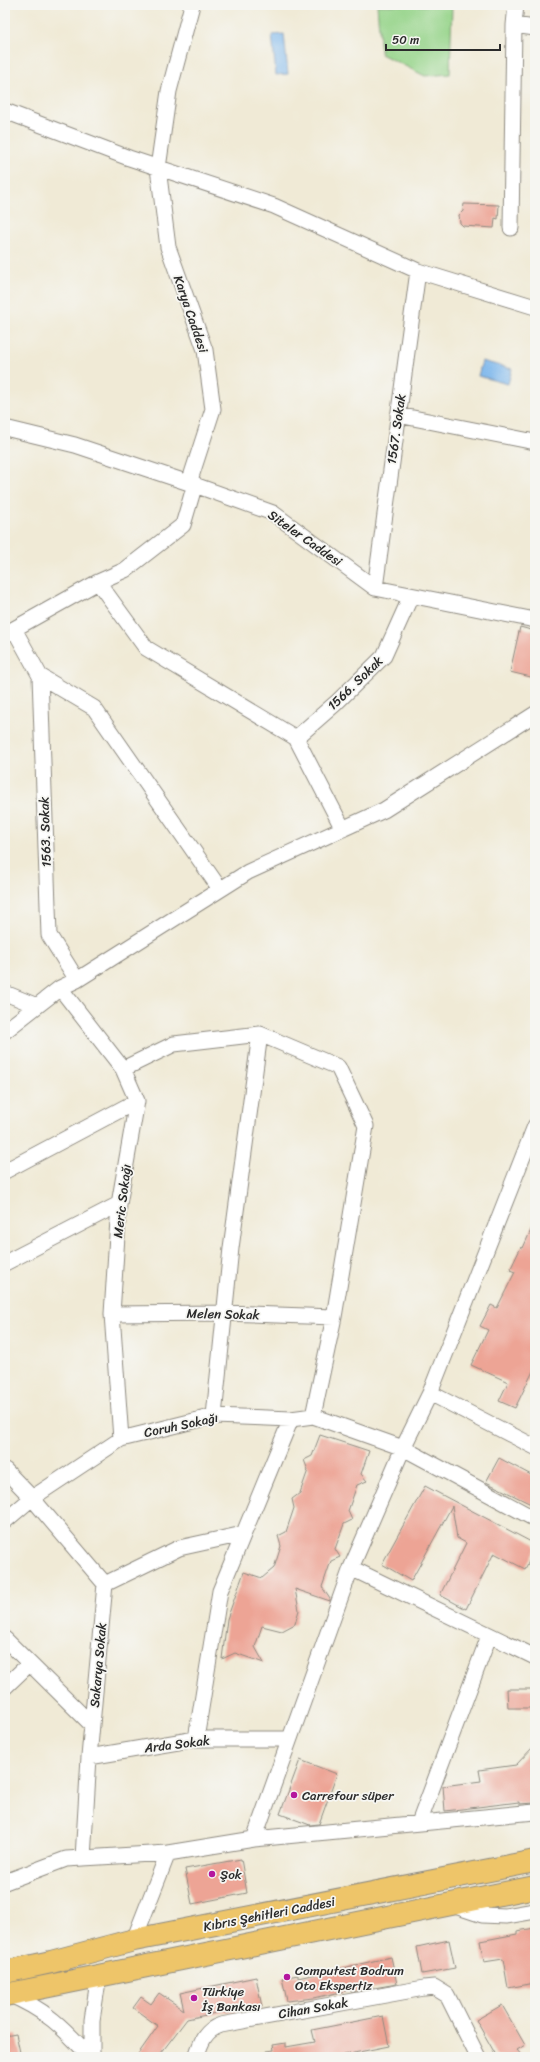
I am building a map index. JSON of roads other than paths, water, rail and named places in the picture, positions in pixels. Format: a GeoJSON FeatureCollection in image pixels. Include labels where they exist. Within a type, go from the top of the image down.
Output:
{"type":"FeatureCollection","features":[{"type":"Feature","properties":{"kind":"highway","name":"Kıbrıs Şehitleri Caddesi"},"geometry":{"type":"LineString","coordinates":[[5,1972],[51,1962],[134,1940],[535,1861]]}},
{"type":"Feature","properties":{"kind":"highway","name":"Kıbrıs Şehitleri Caddesi"},"geometry":{"type":"LineString","coordinates":[[6,1994],[535,1888]]}},
{"type":"Feature","properties":{"kind":"street","name":"Karya Caddesi"},"geometry":{"type":"LineString","coordinates":[[10,632],[98,582],[124,570],[183,525],[192,484],[213,409],[205,350],[168,247],[158,168],[169,91],[192,5]]}},
{"type":"Feature","properties":{"kind":"street"},"geometry":{"type":"LineString","coordinates":[[511,228],[514,25],[516,5]]}},
{"type":"Feature","properties":{"kind":"street"},"geometry":{"type":"LineString","coordinates":[[514,25],[535,28]]}},
{"type":"Feature","properties":{"kind":"street"},"geometry":{"type":"LineString","coordinates":[[5,111],[158,168],[274,206],[418,271],[535,307]]}},
{"type":"Feature","properties":{"kind":"street","name":"1567. Sokak"},"geometry":{"type":"LineString","coordinates":[[375,588],[418,271]]}},
{"type":"Feature","properties":{"kind":"street"},"geometry":{"type":"LineString","coordinates":[[398,415],[535,442]]}},
{"type":"Feature","properties":{"kind":"street","name":"Siteler Caddesi"},"geometry":{"type":"LineString","coordinates":[[5,428],[75,445],[273,513],[375,588],[535,620]]}},
{"type":"Feature","properties":{"kind":"street"},"geometry":{"type":"LineString","coordinates":[[98,582],[146,648],[296,738],[343,829]]}},
{"type":"Feature","properties":{"kind":"street","name":"1566. Sokak"},"geometry":{"type":"LineString","coordinates":[[296,738],[341,698],[384,656],[411,596],[375,588]]}},
{"type":"Feature","properties":{"kind":"street"},"geometry":{"type":"LineString","coordinates":[[10,632],[40,676],[94,708],[220,889]]}},
{"type":"Feature","properties":{"kind":"street","name":"1563. Sokak"},"geometry":{"type":"LineString","coordinates":[[40,676],[49,935],[77,980]]}},
{"type":"Feature","properties":{"kind":"street"},"geometry":{"type":"LineString","coordinates":[[5,1031],[60,988],[77,980],[248,872],[384,810],[535,714]]}},
{"type":"Feature","properties":{"kind":"street"},"geometry":{"type":"LineString","coordinates":[[5,1171],[137,1101],[123,1069],[60,988]]}},
{"type":"Feature","properties":{"kind":"street"},"geometry":{"type":"LineString","coordinates":[[5,993],[37,1006]]}},
{"type":"Feature","properties":{"kind":"street"},"geometry":{"type":"LineString","coordinates":[[123,1069],[174,1044],[260,1034],[338,1067],[366,1126],[334,1317],[313,1416]]}},
{"type":"Feature","properties":{"kind":"street"},"geometry":{"type":"LineString","coordinates":[[214,1416],[225,1313],[260,1034]]}},
{"type":"Feature","properties":{"kind":"street","name":"Meric Sokağı"},"geometry":{"type":"LineString","coordinates":[[121,1439],[112,1314],[119,1204],[137,1101]]}},
{"type":"Feature","properties":{"kind":"street"},"geometry":{"type":"LineString","coordinates":[[254,1839],[351,1568],[403,1448],[430,1393],[535,1126]]}},
{"type":"Feature","properties":{"kind":"street"},"geometry":{"type":"LineString","coordinates":[[5,1263],[119,1204]]}},
{"type":"Feature","properties":{"kind":"street","name":"Melen Sokak"},"geometry":{"type":"LineString","coordinates":[[112,1314],[225,1313],[334,1317]]}},
{"type":"Feature","properties":{"kind":"street"},"geometry":{"type":"LineString","coordinates":[[430,1393],[535,1447]]}},
{"type":"Feature","properties":{"kind":"street","name":"Coruh Sokağı"},"geometry":{"type":"LineString","coordinates":[[5,1521],[32,1498],[121,1439],[214,1416],[291,1419],[313,1416],[403,1448],[535,1519]]}},
{"type":"Feature","properties":{"kind":"street"},"geometry":{"type":"LineString","coordinates":[[196,1739],[220,1591],[291,1419]]}},
{"type":"Feature","properties":{"kind":"street"},"geometry":{"type":"LineString","coordinates":[[5,1470],[32,1498],[105,1584],[180,1548],[243,1534]]}},
{"type":"Feature","properties":{"kind":"street"},"geometry":{"type":"LineString","coordinates":[[351,1568],[488,1636],[535,1657]]}},
{"type":"Feature","properties":{"kind":"street","name":"Sakarya Sokak"},"geometry":{"type":"LineString","coordinates":[[83,1858],[89,1757],[105,1584]]}},
{"type":"Feature","properties":{"kind":"street"},"geometry":{"type":"LineString","coordinates":[[419,1823],[488,1636]]}},
{"type":"Feature","properties":{"kind":"street"},"geometry":{"type":"LineString","coordinates":[[5,1639],[92,1725]]}},
{"type":"Feature","properties":{"kind":"street"},"geometry":{"type":"LineString","coordinates":[[5,1687],[29,1664]]}},
{"type":"Feature","properties":{"kind":"street","name":"Arda Sokak"},"geometry":{"type":"LineString","coordinates":[[89,1757],[196,1739],[289,1739]]}},
{"type":"Feature","properties":{"kind":"street"},"geometry":{"type":"LineString","coordinates":[[5,1882],[66,1859],[168,1853],[254,1839],[535,1812]]}},
{"type":"Feature","properties":{"kind":"street"},"geometry":{"type":"LineString","coordinates":[[134,1940],[168,1853]]}},
{"type":"Feature","properties":{"kind":"street"},"geometry":{"type":"LineString","coordinates":[[451,1904],[482,1915],[506,1916],[535,1911]]}},
{"type":"Feature","properties":{"kind":"street"},"geometry":{"type":"LineString","coordinates":[[91,2057],[92,2020],[99,1975]]}},
{"type":"Feature","properties":{"kind":"street","name":"Cihan Sokak"},"geometry":{"type":"LineString","coordinates":[[196,2057],[209,2030],[221,2025],[434,1987],[447,1995],[478,2057]]}},
{"type":"Feature","properties":{"kind":"street"},"geometry":{"type":"LineString","coordinates":[[6,1994],[25,2001],[49,2015],[65,2029],[91,2057]]}},
{"type":"Feature","properties":{"kind":"water"},"geometry":{"type":"Polygon","coordinates":[[[284,34],[288,74],[276,75],[272,35],[284,34]]]}},
{"type":"Feature","properties":{"kind":"water"},"geometry":{"type":"Polygon","coordinates":[[[482,361],[512,369],[508,384],[478,376],[482,361]]]}},
{"type":"Feature","properties":{"kind":"place","name":"Carrefour süper"},"geometry":{"type":"Point","coordinates":[294,1795]}},
{"type":"Feature","properties":{"kind":"place","name":"Şok"},"geometry":{"type":"Point","coordinates":[212,1874]}},
{"type":"Feature","properties":{"kind":"place","name":"Computest Bodrum Oto Ekspertiz"},"geometry":{"type":"Point","coordinates":[287,1977]}},
{"type":"Feature","properties":{"kind":"place","name":"Türkiye İş Bankası"},"geometry":{"type":"Point","coordinates":[194,1998]}}]}
